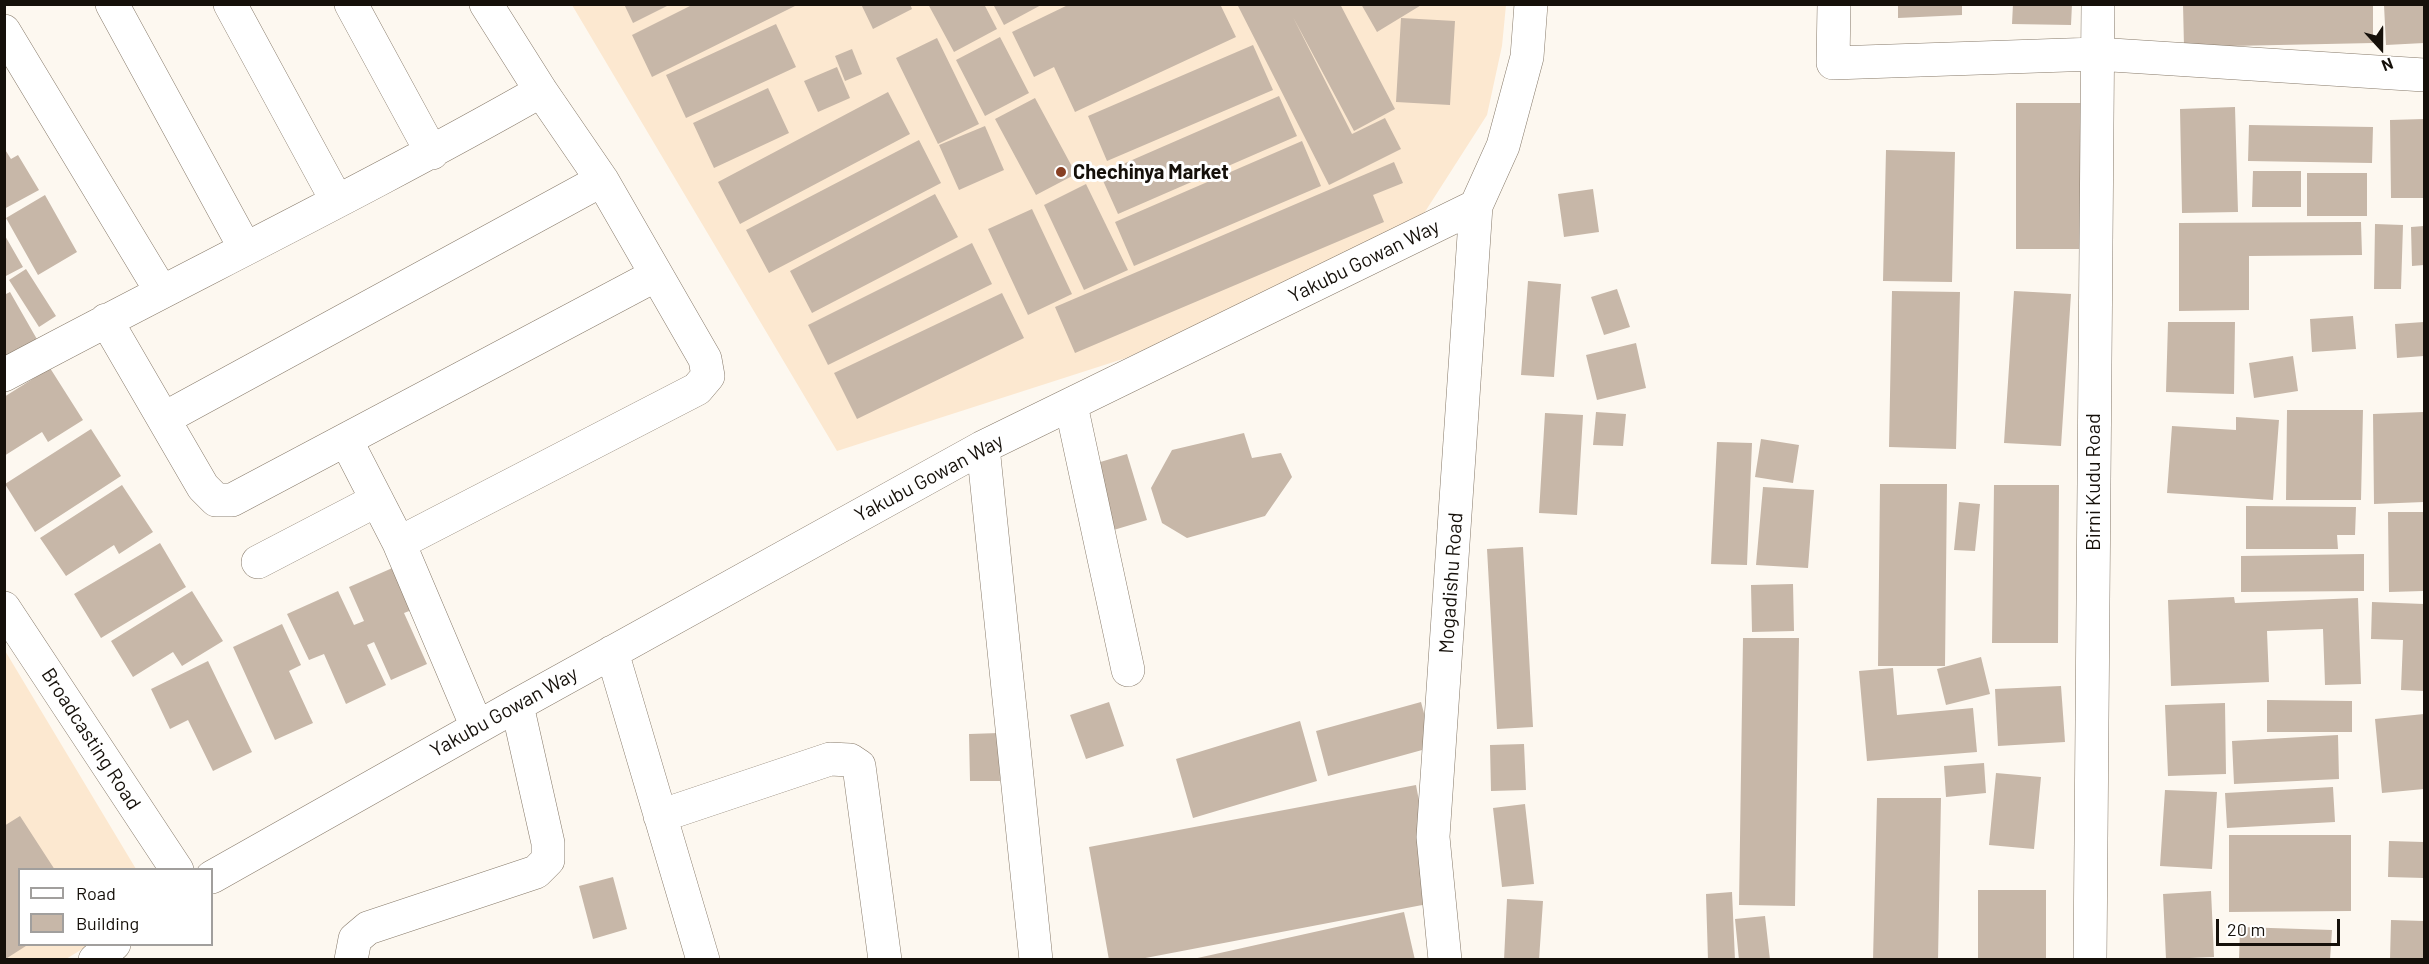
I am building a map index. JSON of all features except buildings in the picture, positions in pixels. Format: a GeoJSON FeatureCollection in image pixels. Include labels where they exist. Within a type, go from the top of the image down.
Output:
{"type":"FeatureCollection","features":[{"type":"Feature","properties":{"kind":"street"},"geometry":{"type":"LineString","coordinates":[[112,4],[245,248]]}},
{"type":"Feature","properties":{"kind":"street"},"geometry":{"type":"LineString","coordinates":[[230,4],[337,201]]}},
{"type":"Feature","properties":{"kind":"street"},"geometry":{"type":"LineString","coordinates":[[351,4],[432,153]]}},
{"type":"Feature","properties":{"kind":"street"},"geometry":{"type":"LineString","coordinates":[[399,543],[697,388],[708,376],[705,359],[602,180],[541,91],[486,4]]}},
{"type":"Feature","properties":{"kind":"street"},"geometry":{"type":"LineString","coordinates":[[1476,206],[1503,146],[1527,57],[1531,4]]}},
{"type":"Feature","properties":{"kind":"street"},"geometry":{"type":"LineString","coordinates":[[1834,4],[1833,63],[2096,54],[2424,75]]}},
{"type":"Feature","properties":{"kind":"street","name":"Birni Kudu Road"},"geometry":{"type":"LineString","coordinates":[[2090,960],[2098,4]]}},
{"type":"Feature","properties":{"kind":"street"},"geometry":{"type":"LineString","coordinates":[[4,31],[161,291]]}},
{"type":"Feature","properties":{"kind":"street"},"geometry":{"type":"LineString","coordinates":[[4,375],[161,291],[432,153],[541,91]]}},
{"type":"Feature","properties":{"kind":"street"},"geometry":{"type":"LineString","coordinates":[[165,418],[602,180]]}},
{"type":"Feature","properties":{"kind":"street","name":"Yakubu Gowan Way"},"geometry":{"type":"LineString","coordinates":[[213,876],[477,727],[984,447],[1476,206]]}},
{"type":"Feature","properties":{"kind":"street","name":"Mogadishu Road"},"geometry":{"type":"LineString","coordinates":[[1445,960],[1433,837],[1476,206]]}},
{"type":"Feature","properties":{"kind":"street"},"geometry":{"type":"LineString","coordinates":[[106,320],[203,487],[216,500],[232,500],[656,275]]}},
{"type":"Feature","properties":{"kind":"street"},"geometry":{"type":"LineString","coordinates":[[1071,405],[1128,670]]}},
{"type":"Feature","properties":{"kind":"street"},"geometry":{"type":"LineString","coordinates":[[346,440],[399,543],[477,727]]}},
{"type":"Feature","properties":{"kind":"street"},"geometry":{"type":"LineString","coordinates":[[984,447],[1036,960]]}},
{"type":"Feature","properties":{"kind":"street"},"geometry":{"type":"LineString","coordinates":[[258,562],[377,500]]}},
{"type":"Feature","properties":{"kind":"street","name":"Broadcasting Road"},"geometry":{"type":"LineString","coordinates":[[4,608],[176,868]]}},
{"type":"Feature","properties":{"kind":"street"},"geometry":{"type":"LineString","coordinates":[[612,652],[703,960]]}},
{"type":"Feature","properties":{"kind":"street"},"geometry":{"type":"LineString","coordinates":[[351,960],[355,939],[368,928],[536,872],[548,860],[548,843],[517,705]]}},
{"type":"Feature","properties":{"kind":"street"},"geometry":{"type":"LineString","coordinates":[[660,816],[830,759],[850,760],[859,766],[885,960]]}},
{"type":"Feature","properties":{"kind":"street"},"geometry":{"type":"LineString","coordinates":[[95,960],[113,946]]}},
{"type":"Feature","properties":{"kind":"shaded area","name":"Chechinya Market"},"geometry":{"type":"Polygon","coordinates":[[[572,5],[1506,5],[1502,46],[1487,115],[1414,229],[1126,358],[837,451],[572,5]]]}},
{"type":"Feature","properties":{"kind":"shaded area"},"geometry":{"type":"Polygon","coordinates":[[[4,649],[135,868],[18,868],[18,946],[87,946],[66,959],[5,959],[4,649]]]}},
{"type":"Feature","properties":{"kind":"place","name":"Chechinya Market"},"geometry":{"type":"Point","coordinates":[1061,172]}}]}
